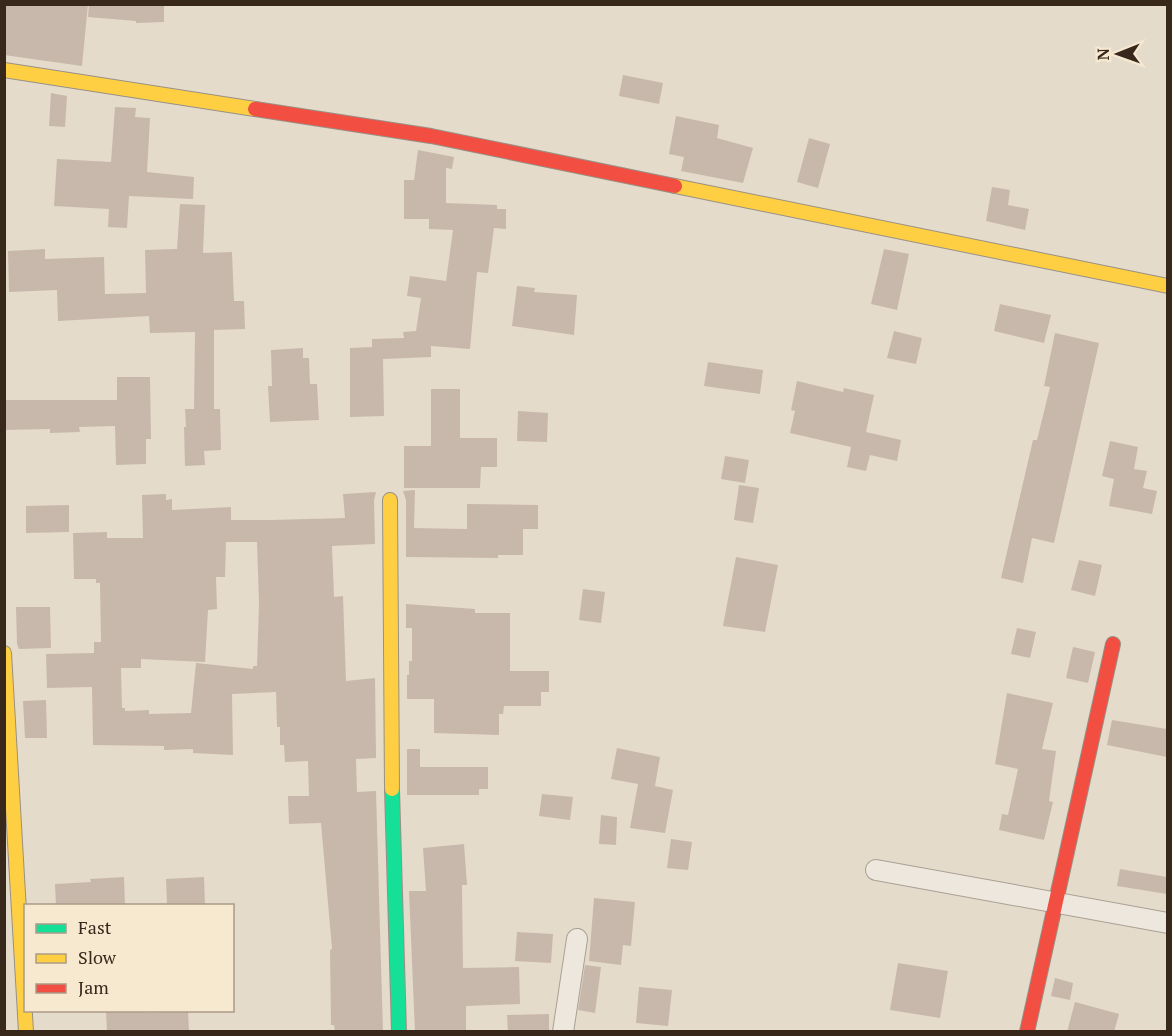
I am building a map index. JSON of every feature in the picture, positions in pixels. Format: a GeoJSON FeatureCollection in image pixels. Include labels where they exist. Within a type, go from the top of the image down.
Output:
{"type":"FeatureCollection","features":[{"type":"Feature","properties":{"kind":"street"},"geometry":{"type":"LineString","coordinates":[[4,70],[431,136],[1167,286]]}},
{"type":"Feature","properties":{"kind":"street"},"geometry":{"type":"LineString","coordinates":[[390,500],[392,847],[399,1032]]}},
{"type":"Feature","properties":{"kind":"street"},"geometry":{"type":"LineString","coordinates":[[1027,1032],[1113,644]]}},
{"type":"Feature","properties":{"kind":"street"},"geometry":{"type":"LineString","coordinates":[[4,653],[24,998]]}},
{"type":"Feature","properties":{"kind":"street"},"geometry":{"type":"LineString","coordinates":[[876,870],[1167,923]]}},
{"type":"Feature","properties":{"kind":"street"},"geometry":{"type":"LineString","coordinates":[[563,1032],[577,939]]}},
{"type":"Feature","properties":{"kind":"street"},"geometry":{"type":"LineString","coordinates":[[25,1012],[26,1032]]}},
{"type":"Feature","properties":{"kind":"building"},"geometry":{"type":"Polygon","coordinates":[[[4,4],[88,4],[82,66],[4,55],[4,4]]]}},
{"type":"Feature","properties":{"kind":"building"},"geometry":{"type":"Polygon","coordinates":[[[89,4],[164,4],[164,22],[136,23],[136,21],[88,17],[89,4]]]}},
{"type":"Feature","properties":{"kind":"building"},"geometry":{"type":"Polygon","coordinates":[[[623,75],[663,83],[659,104],[619,96],[623,75]]]}},
{"type":"Feature","properties":{"kind":"building"},"geometry":{"type":"Polygon","coordinates":[[[51,93],[67,96],[65,127],[49,126],[51,93]]]}},
{"type":"Feature","properties":{"kind":"building"},"geometry":{"type":"Polygon","coordinates":[[[115,107],[136,108],[135,117],[150,118],[147,172],[194,177],[193,199],[129,196],[127,228],[108,227],[109,209],[54,206],[57,159],[111,162],[115,107]]]}},
{"type":"Feature","properties":{"kind":"building"},"geometry":{"type":"Polygon","coordinates":[[[676,116],[719,125],[717,138],[753,148],[743,183],[681,171],[684,157],[669,154],[676,116]]]}},
{"type":"Feature","properties":{"kind":"building"},"geometry":{"type":"Polygon","coordinates":[[[809,138],[830,144],[818,188],[797,182],[809,138]]]}},
{"type":"Feature","properties":{"kind":"building"},"geometry":{"type":"Polygon","coordinates":[[[418,150],[454,157],[452,169],[446,168],[446,203],[497,205],[497,209],[506,209],[506,229],[494,228],[488,273],[477,272],[470,349],[431,346],[431,357],[383,359],[384,416],[350,417],[350,348],[372,347],[372,339],[404,338],[403,332],[416,331],[421,298],[407,296],[410,276],[446,281],[453,230],[429,229],[429,219],[404,219],[404,180],[414,180],[418,150]]]}},
{"type":"Feature","properties":{"kind":"building"},"geometry":{"type":"Polygon","coordinates":[[[992,187],[1010,190],[1008,205],[1029,209],[1025,230],[986,221],[992,187]]]}},
{"type":"Feature","properties":{"kind":"building"},"geometry":{"type":"Polygon","coordinates":[[[180,204],[205,205],[203,253],[232,252],[234,301],[244,301],[245,329],[214,330],[214,409],[220,409],[221,450],[204,451],[205,465],[185,466],[185,409],[194,409],[195,332],[150,333],[149,316],[58,321],[57,290],[9,292],[8,251],[45,249],[45,259],[104,257],[105,294],[146,293],[145,250],[177,249],[180,204]]]}},
{"type":"Feature","properties":{"kind":"building"},"geometry":{"type":"Polygon","coordinates":[[[884,249],[909,254],[897,310],[871,304],[884,249]]]}},
{"type":"Feature","properties":{"kind":"building"},"geometry":{"type":"Polygon","coordinates":[[[517,286],[535,288],[534,292],[577,295],[574,335],[512,326],[517,286]]]}},
{"type":"Feature","properties":{"kind":"building"},"geometry":{"type":"Polygon","coordinates":[[[1000,304],[1051,315],[1044,343],[994,331],[1000,304]]]}},
{"type":"Feature","properties":{"kind":"building"},"geometry":{"type":"Polygon","coordinates":[[[894,331],[922,338],[916,364],[887,358],[894,331]]]}},
{"type":"Feature","properties":{"kind":"building"},"geometry":{"type":"Polygon","coordinates":[[[1055,333],[1099,343],[1054,543],[1032,538],[1023,583],[1001,578],[1033,440],[1037,440],[1050,387],[1044,386],[1055,333]]]}},
{"type":"Feature","properties":{"kind":"building"},"geometry":{"type":"Polygon","coordinates":[[[303,348],[303,358],[309,358],[310,384],[317,384],[319,420],[270,422],[268,386],[272,386],[271,350],[303,348]]]}},
{"type":"Feature","properties":{"kind":"building"},"geometry":{"type":"Polygon","coordinates":[[[708,362],[763,370],[760,394],[704,386],[708,362]]]}},
{"type":"Feature","properties":{"kind":"building"},"geometry":{"type":"Polygon","coordinates":[[[117,377],[150,377],[151,439],[146,439],[146,464],[116,465],[115,426],[79,427],[80,432],[50,433],[50,429],[4,430],[4,400],[117,400],[117,377]]]}},
{"type":"Feature","properties":{"kind":"building"},"geometry":{"type":"Polygon","coordinates":[[[797,381],[843,392],[844,388],[874,395],[866,432],[901,440],[897,461],[870,455],[866,471],[847,467],[851,447],[790,433],[795,411],[791,410],[797,381]]]}},
{"type":"Feature","properties":{"kind":"building"},"geometry":{"type":"Polygon","coordinates":[[[431,389],[460,389],[460,438],[497,438],[497,467],[481,467],[480,488],[404,488],[404,446],[431,446],[431,389]]]}},
{"type":"Feature","properties":{"kind":"building"},"geometry":{"type":"Polygon","coordinates":[[[518,411],[548,413],[547,442],[517,441],[518,411]]]}},
{"type":"Feature","properties":{"kind":"building"},"geometry":{"type":"Polygon","coordinates":[[[1110,441],[1138,447],[1134,469],[1147,471],[1143,488],[1157,491],[1152,514],[1109,506],[1114,479],[1102,476],[1110,441]]]}},
{"type":"Feature","properties":{"kind":"building"},"geometry":{"type":"Polygon","coordinates":[[[725,456],[749,460],[745,483],[721,479],[725,456]]]}},
{"type":"Feature","properties":{"kind":"building"},"geometry":{"type":"Polygon","coordinates":[[[739,485],[759,488],[753,523],[734,520],[739,485]]]}},
{"type":"Feature","properties":{"kind":"building"},"geometry":{"type":"Polygon","coordinates":[[[415,490],[414,528],[467,529],[467,504],[538,505],[538,529],[523,529],[523,555],[498,555],[498,558],[406,557],[406,500],[403,491],[415,490]]]}},
{"type":"Feature","properties":{"kind":"building"},"geometry":{"type":"Polygon","coordinates":[[[376,492],[374,500],[375,544],[332,546],[334,597],[343,596],[346,681],[375,678],[376,758],[356,759],[357,792],[376,791],[383,1032],[335,1032],[334,1025],[331,1025],[330,950],[332,949],[321,823],[289,824],[288,796],[309,796],[308,761],[285,762],[284,745],[280,745],[280,727],[277,727],[276,692],[232,694],[233,755],[193,753],[193,749],[164,750],[164,746],[93,745],[92,687],[47,688],[46,654],[94,653],[94,642],[101,642],[100,583],[96,583],[96,579],[74,579],[73,533],[107,532],[107,538],[143,538],[142,495],[166,494],[166,500],[172,499],[172,510],[231,507],[231,520],[272,520],[345,518],[343,494],[376,492]],[[226,542],[225,577],[216,577],[217,609],[208,610],[205,662],[141,659],[141,668],[121,668],[122,708],[125,708],[125,711],[149,710],[149,714],[191,713],[196,663],[253,669],[253,666],[257,666],[259,603],[257,542],[226,542]]]}},
{"type":"Feature","properties":{"kind":"building"},"geometry":{"type":"Polygon","coordinates":[[[69,505],[69,532],[26,533],[26,506],[69,505]]]}},
{"type":"Feature","properties":{"kind":"building"},"geometry":{"type":"Polygon","coordinates":[[[736,557],[778,565],[765,632],[723,626],[736,557]]]}},
{"type":"Feature","properties":{"kind":"building"},"geometry":{"type":"Polygon","coordinates":[[[1079,560],[1102,565],[1095,596],[1071,590],[1079,560]]]}},
{"type":"Feature","properties":{"kind":"building"},"geometry":{"type":"Polygon","coordinates":[[[583,589],[605,592],[601,623],[579,620],[583,589]]]}},
{"type":"Feature","properties":{"kind":"building"},"geometry":{"type":"Polygon","coordinates":[[[406,604],[475,609],[475,613],[510,613],[510,671],[549,671],[549,692],[541,692],[541,706],[504,706],[503,714],[499,714],[499,735],[434,733],[434,699],[407,699],[407,675],[409,675],[409,661],[412,661],[412,628],[406,628],[406,604]]]}},
{"type":"Feature","properties":{"kind":"building"},"geometry":{"type":"Polygon","coordinates":[[[16,607],[50,607],[51,648],[19,649],[16,607]]]}},
{"type":"Feature","properties":{"kind":"building"},"geometry":{"type":"Polygon","coordinates":[[[1017,628],[1036,632],[1030,658],[1011,654],[1017,628]]]}},
{"type":"Feature","properties":{"kind":"building"},"geometry":{"type":"Polygon","coordinates":[[[1073,647],[1095,652],[1088,683],[1066,678],[1073,647]]]}},
{"type":"Feature","properties":{"kind":"building"},"geometry":{"type":"Polygon","coordinates":[[[1007,693],[1053,703],[1042,749],[1056,751],[1049,801],[1053,802],[1044,840],[999,830],[1002,814],[1008,815],[1018,769],[995,764],[1007,693]]]}},
{"type":"Feature","properties":{"kind":"building"},"geometry":{"type":"Polygon","coordinates":[[[46,700],[47,738],[25,738],[23,701],[46,700]]]}},
{"type":"Feature","properties":{"kind":"building"},"geometry":{"type":"Polygon","coordinates":[[[1112,720],[1167,729],[1167,757],[1107,745],[1112,720]]]}},
{"type":"Feature","properties":{"kind":"building"},"geometry":{"type":"Polygon","coordinates":[[[617,748],[660,757],[655,786],[673,790],[665,833],[630,828],[638,784],[611,779],[617,748]]]}},
{"type":"Feature","properties":{"kind":"building"},"geometry":{"type":"Polygon","coordinates":[[[407,749],[420,749],[420,767],[488,767],[488,789],[479,789],[479,795],[407,795],[407,749]]]}},
{"type":"Feature","properties":{"kind":"building"},"geometry":{"type":"Polygon","coordinates":[[[542,794],[573,797],[570,820],[539,816],[542,794]]]}},
{"type":"Feature","properties":{"kind":"building"},"geometry":{"type":"Polygon","coordinates":[[[601,815],[617,817],[616,845],[599,844],[601,815]]]}},
{"type":"Feature","properties":{"kind":"building"},"geometry":{"type":"Polygon","coordinates":[[[671,839],[692,842],[688,870],[667,868],[671,839]]]}},
{"type":"Feature","properties":{"kind":"building"},"geometry":{"type":"Polygon","coordinates":[[[464,844],[467,885],[462,885],[463,968],[519,967],[520,1004],[466,1006],[466,1032],[415,1032],[409,891],[426,891],[423,848],[464,844]]]}},
{"type":"Feature","properties":{"kind":"building"},"geometry":{"type":"Polygon","coordinates":[[[1120,869],[1167,877],[1167,894],[1117,886],[1120,869]]]}},
{"type":"Feature","properties":{"kind":"building"},"geometry":{"type":"Polygon","coordinates":[[[124,877],[125,904],[56,904],[55,884],[91,882],[90,879],[124,877]]]}},
{"type":"Feature","properties":{"kind":"building"},"geometry":{"type":"Polygon","coordinates":[[[204,877],[205,904],[167,904],[166,879],[204,877]]]}},
{"type":"Feature","properties":{"kind":"building"},"geometry":{"type":"Polygon","coordinates":[[[594,898],[635,902],[631,946],[623,945],[621,965],[589,961],[594,898]]]}},
{"type":"Feature","properties":{"kind":"building"},"geometry":{"type":"Polygon","coordinates":[[[517,932],[553,934],[551,963],[515,961],[517,932]]]}},
{"type":"Feature","properties":{"kind":"building"},"geometry":{"type":"Polygon","coordinates":[[[898,963],[948,971],[940,1018],[890,1010],[898,963]]]}},
{"type":"Feature","properties":{"kind":"building"},"geometry":{"type":"Polygon","coordinates":[[[585,965],[601,967],[595,1013],[578,1010],[585,965]]]}},
{"type":"Feature","properties":{"kind":"building"},"geometry":{"type":"Polygon","coordinates":[[[1055,978],[1073,983],[1070,1000],[1051,996],[1055,978]]]}},
{"type":"Feature","properties":{"kind":"building"},"geometry":{"type":"Polygon","coordinates":[[[639,987],[672,990],[668,1026],[636,1023],[639,987]]]}},
{"type":"Feature","properties":{"kind":"building"},"geometry":{"type":"Polygon","coordinates":[[[1075,1002],[1119,1014],[1114,1032],[1067,1032],[1075,1002]]]}},
{"type":"Feature","properties":{"kind":"building"},"geometry":{"type":"Polygon","coordinates":[[[106,1012],[188,1012],[189,1032],[107,1032],[106,1012]]]}},
{"type":"Feature","properties":{"kind":"building"},"geometry":{"type":"Polygon","coordinates":[[[549,1014],[549,1032],[508,1032],[507,1015],[549,1014]]]}},
{"type":"Feature","properties":{"kind":"traffic: fast"},"geometry":{"type":"LineString","coordinates":[[392,789],[399,1032]]}},
{"type":"Feature","properties":{"kind":"traffic: slow"},"geometry":{"type":"LineString","coordinates":[[4,70],[255,109]]}},
{"type":"Feature","properties":{"kind":"traffic: slow"},"geometry":{"type":"LineString","coordinates":[[675,186],[1168,286]]}},
{"type":"Feature","properties":{"kind":"traffic: slow"},"geometry":{"type":"LineString","coordinates":[[390,500],[392,789]]}},
{"type":"Feature","properties":{"kind":"traffic: slow"},"geometry":{"type":"LineString","coordinates":[[4,653],[24,998]]}},
{"type":"Feature","properties":{"kind":"traffic: slow"},"geometry":{"type":"LineString","coordinates":[[25,1012],[26,1032]]}},
{"type":"Feature","properties":{"kind":"traffic: jam"},"geometry":{"type":"LineString","coordinates":[[255,109],[431,136],[675,186]]}},
{"type":"Feature","properties":{"kind":"traffic: jam"},"geometry":{"type":"LineString","coordinates":[[1027,1032],[1113,644]]}}]}
